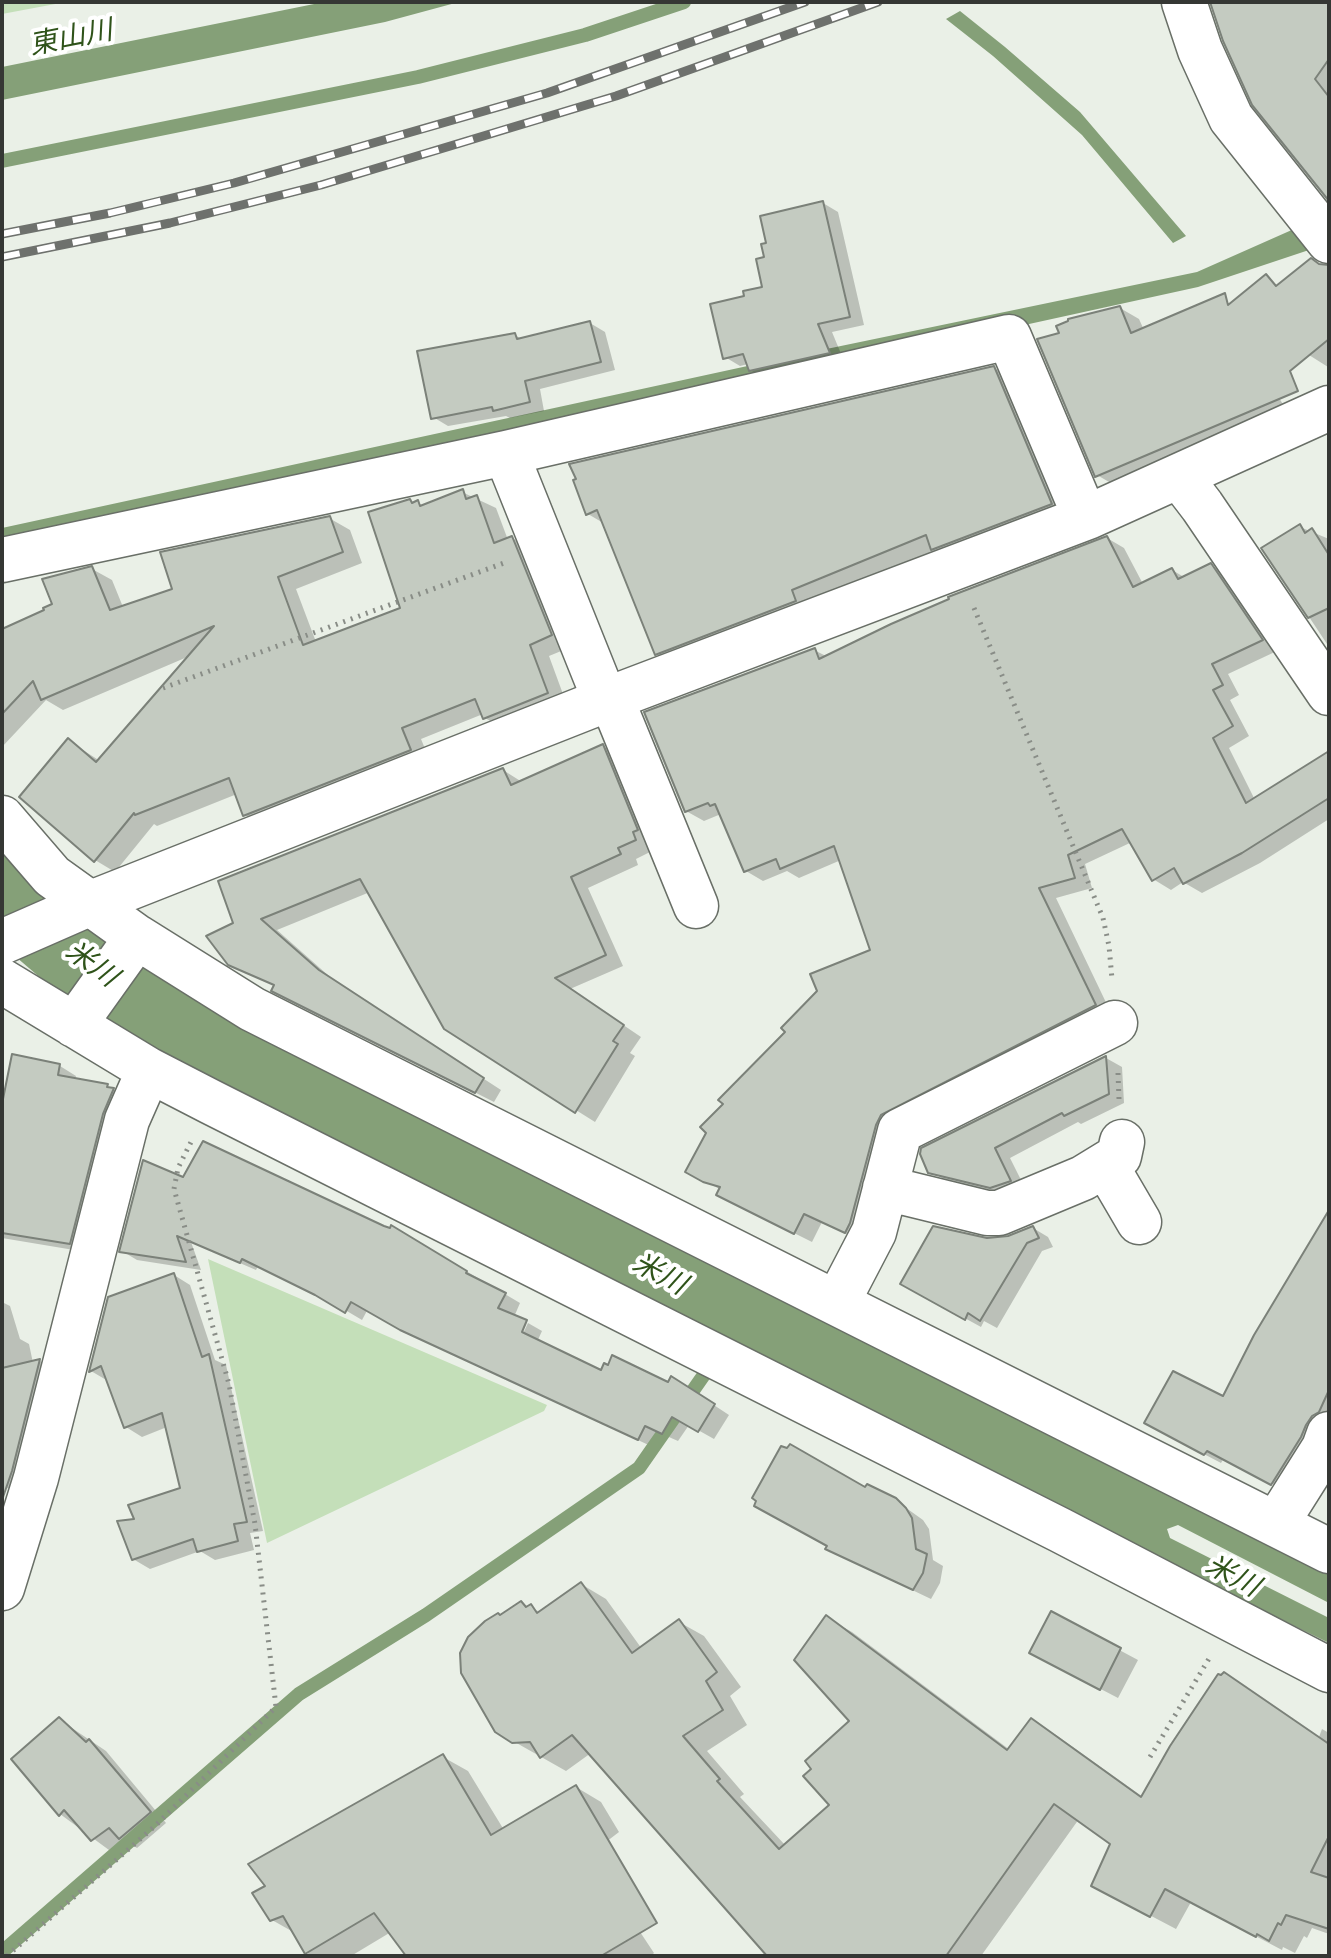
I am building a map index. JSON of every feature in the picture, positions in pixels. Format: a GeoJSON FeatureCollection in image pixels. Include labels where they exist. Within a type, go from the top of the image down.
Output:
{"type":"FeatureCollection","features":[{"type":"Feature","properties":{"kind":"street"},"geometry":{"type":"LineString","coordinates":[[1184,2],[1200,50],[1231,118],[1318,227]]}},
{"type":"Feature","properties":{"kind":"street"},"geometry":{"type":"LineString","coordinates":[[2,560],[506,453],[1009,337],[1085,517]]}},
{"type":"Feature","properties":{"kind":"street"},"geometry":{"type":"LineString","coordinates":[[2,942],[87,905],[608,699],[1085,517],[1328,410]]}},
{"type":"Feature","properties":{"kind":"street"},"geometry":{"type":"LineString","coordinates":[[506,453],[696,906]]}},
{"type":"Feature","properties":{"kind":"street"},"geometry":{"type":"LineString","coordinates":[[1179,476],[1329,693]]}},
{"type":"Feature","properties":{"kind":"street"},"geometry":{"type":"LineString","coordinates":[[2,818],[52,876],[132,942],[252,1009],[1329,1551]]}},
{"type":"Feature","properties":{"kind":"street"},"geometry":{"type":"LineString","coordinates":[[79,1018],[132,942]]}},
{"type":"Feature","properties":{"kind":"street"},"geometry":{"type":"LineString","coordinates":[[2,981],[79,1018],[149,1070],[1060,1530],[1329,1670]]}},
{"type":"Feature","properties":{"kind":"street"},"geometry":{"type":"LineString","coordinates":[[837,1303],[874,1232],[900,1131],[1115,1023]]}},
{"type":"Feature","properties":{"kind":"street"},"geometry":{"type":"LineString","coordinates":[[2,1588],[36,1478],[127,1120],[149,1070]]}},
{"type":"Feature","properties":{"kind":"street"},"geometry":{"type":"LineString","coordinates":[[885,1188],[987,1213],[999,1213],[1083,1178],[1115,1152]]}},
{"type":"Feature","properties":{"kind":"street"},"geometry":{"type":"LineString","coordinates":[[1115,1152],[1115,1181],[1139,1222]]}},
{"type":"Feature","properties":{"kind":"street"},"geometry":{"type":"LineString","coordinates":[[1276,1524],[1324,1448],[1329,1434]]}},
{"type":"Feature","properties":{"kind":"path"},"geometry":{"type":"LineString","coordinates":[[163,688],[544,548]]}},
{"type":"Feature","properties":{"kind":"path"},"geometry":{"type":"LineString","coordinates":[[958,566],[1103,918],[1109,946],[1115,1023],[1115,1152]]}},
{"type":"Feature","properties":{"kind":"path"},"geometry":{"type":"LineString","coordinates":[[7,1956],[155,1826],[276,1707],[255,1524],[229,1384],[174,1189],[178,1168],[211,1102]]}},
{"type":"Feature","properties":{"kind":"path"},"geometry":{"type":"LineString","coordinates":[[1150,1757],[1211,1655]]}},
{"type":"Feature","properties":{"kind":"shaded area"},"geometry":{"type":"Polygon","coordinates":[[[2,2],[66,2],[2,14],[2,2]]]}},
{"type":"Feature","properties":{"kind":"shaded area"},"geometry":{"type":"Polygon","coordinates":[[[208,1259],[547,1405],[544,1411],[267,1543],[208,1259]]]}},
{"type":"Feature","properties":{"kind":"water"},"geometry":{"type":"Polygon","coordinates":[[[324,2],[459,2],[385,22],[2,100],[2,67],[324,2]]]}},
{"type":"Feature","properties":{"kind":"water"},"geometry":{"type":"Polygon","coordinates":[[[960,11],[1080,112],[1186,236],[1173,243],[1082,135],[946,19],[960,11]]]}},
{"type":"Feature","properties":{"kind":"water"},"geometry":{"type":"Polygon","coordinates":[[[1294,229],[1318,247],[1198,287],[2,549],[2,528],[812,352],[1197,272],[1294,229]]]}},
{"type":"Feature","properties":{"kind":"water","name":"米川"},"geometry":{"type":"Polygon","coordinates":[[[2,847],[53,891],[1329,1571],[1329,1603],[1178,1525],[1167,1529],[1170,1538],[1329,1618],[1329,1643],[882,1422],[71,1004],[2,945],[2,847]]]}},
{"type":"Feature","properties":{"kind":"building"},"geometry":{"type":"Polygon","coordinates":[[[1210,2],[1329,2],[1329,59],[1315,79],[1329,97],[1329,201],[1252,105],[1223,41],[1210,2]]]}},
{"type":"Feature","properties":{"kind":"building"},"geometry":{"type":"Polygon","coordinates":[[[823,201],[850,317],[818,324],[830,353],[749,371],[743,354],[723,359],[710,304],[744,296],[743,291],[762,287],[756,259],[764,257],[761,244],[766,243],[760,216],[823,201]]]}},
{"type":"Feature","properties":{"kind":"building"},"geometry":{"type":"Polygon","coordinates":[[[1311,258],[1319,264],[1329,265],[1329,339],[1290,371],[1298,391],[1095,477],[1037,339],[1059,333],[1056,326],[1068,319],[1120,306],[1131,333],[1225,293],[1228,305],[1266,274],[1276,286],[1311,258]]]}},
{"type":"Feature","properties":{"kind":"building"},"geometry":{"type":"Polygon","coordinates":[[[590,321],[601,362],[525,381],[530,402],[493,411],[492,407],[431,419],[417,351],[515,333],[517,339],[590,321]]]}},
{"type":"Feature","properties":{"kind":"building"},"geometry":{"type":"Polygon","coordinates":[[[994,366],[1052,504],[931,550],[926,535],[792,590],[796,601],[655,655],[597,510],[586,515],[569,464],[994,366]]]}},
{"type":"Feature","properties":{"kind":"building"},"geometry":{"type":"Polygon","coordinates":[[[463,489],[466,499],[477,495],[494,543],[512,536],[552,635],[530,645],[548,693],[483,719],[475,699],[402,728],[411,750],[243,816],[229,778],[134,813],[94,862],[19,797],[68,738],[96,762],[214,626],[41,700],[33,681],[2,714],[2,629],[52,604],[42,579],[92,566],[110,610],[172,589],[160,552],[330,516],[343,552],[278,577],[303,645],[400,608],[368,512],[410,499],[412,503],[418,500],[420,506],[463,489]]]}},
{"type":"Feature","properties":{"kind":"building"},"geometry":{"type":"Polygon","coordinates":[[[1300,524],[1305,533],[1312,528],[1329,555],[1329,608],[1308,618],[1261,548],[1300,524]]]}},
{"type":"Feature","properties":{"kind":"building"},"geometry":{"type":"Polygon","coordinates":[[[1107,536],[1133,587],[1172,568],[1178,579],[1211,563],[1263,640],[1212,664],[1223,685],[1213,690],[1233,726],[1213,738],[1246,803],[1329,751],[1329,798],[1242,853],[1183,884],[1174,868],[1152,881],[1122,829],[1068,855],[1075,878],[1039,888],[1096,1005],[881,1115],[845,1233],[804,1214],[794,1234],[716,1195],[720,1187],[685,1172],[706,1133],[700,1127],[723,1104],[718,1100],[785,1032],[781,1028],[817,991],[810,974],[870,950],[834,846],[780,869],[776,859],[744,872],[715,804],[710,806],[708,803],[685,812],[644,712],[815,648],[819,659],[948,597],[1107,536]]]}},
{"type":"Feature","properties":{"kind":"building"},"geometry":{"type":"Polygon","coordinates":[[[603,744],[638,830],[633,832],[636,840],[618,848],[621,854],[571,877],[606,955],[555,978],[624,1025],[613,1041],[618,1044],[575,1113],[444,1029],[360,879],[261,919],[319,970],[484,1078],[475,1093],[271,991],[274,985],[228,965],[206,936],[233,923],[218,881],[503,768],[511,785],[603,744]]]}},
{"type":"Feature","properties":{"kind":"building"},"geometry":{"type":"Polygon","coordinates":[[[12,1054],[60,1064],[58,1075],[108,1084],[107,1087],[114,1088],[103,1114],[70,1244],[2,1233],[2,1104],[12,1054]]]}},
{"type":"Feature","properties":{"kind":"building"},"geometry":{"type":"Polygon","coordinates":[[[1106,1056],[1109,1094],[1064,1116],[1062,1113],[995,1148],[1011,1181],[990,1188],[928,1173],[920,1154],[921,1148],[1106,1056]]]}},
{"type":"Feature","properties":{"kind":"building"},"geometry":{"type":"Polygon","coordinates":[[[203,1141],[384,1226],[390,1228],[391,1225],[466,1273],[506,1293],[498,1308],[527,1320],[522,1332],[601,1370],[604,1363],[608,1365],[612,1355],[668,1382],[671,1376],[715,1404],[698,1432],[672,1417],[662,1434],[645,1426],[638,1440],[400,1330],[351,1302],[345,1313],[242,1259],[240,1263],[177,1236],[186,1262],[119,1252],[143,1160],[183,1177],[203,1141]]]}},
{"type":"Feature","properties":{"kind":"building"},"geometry":{"type":"Polygon","coordinates":[[[1329,1210],[1329,1390],[1319,1412],[1306,1425],[1271,1485],[1207,1451],[1204,1455],[1144,1423],[1173,1371],[1223,1396],[1254,1335],[1329,1210]]]}},
{"type":"Feature","properties":{"kind":"building"},"geometry":{"type":"Polygon","coordinates":[[[933,1226],[987,1238],[1008,1236],[1033,1226],[1039,1238],[1027,1243],[980,1321],[968,1313],[965,1320],[900,1284],[933,1226]]]}},
{"type":"Feature","properties":{"kind":"building"},"geometry":{"type":"Polygon","coordinates":[[[174,1273],[202,1357],[209,1354],[247,1522],[234,1524],[238,1541],[197,1552],[193,1539],[132,1560],[117,1521],[134,1519],[128,1505],[180,1488],[162,1413],[124,1428],[101,1366],[89,1372],[108,1297],[174,1273]]]}},
{"type":"Feature","properties":{"kind":"building"},"geometry":{"type":"Polygon","coordinates":[[[40,1359],[12,1471],[2,1500],[2,1368],[40,1359]]]}},
{"type":"Feature","properties":{"kind":"building"},"geometry":{"type":"Polygon","coordinates":[[[790,1444],[865,1487],[867,1484],[896,1498],[906,1508],[912,1518],[916,1549],[927,1554],[923,1573],[913,1590],[825,1549],[827,1546],[754,1506],[756,1501],[752,1498],[781,1446],[787,1448],[790,1444]]]}},
{"type":"Feature","properties":{"kind":"building"},"geometry":{"type":"Polygon","coordinates":[[[581,1582],[632,1653],[679,1619],[717,1672],[706,1681],[723,1710],[683,1736],[720,1779],[717,1781],[779,1849],[829,1805],[803,1776],[811,1769],[805,1761],[849,1721],[794,1660],[826,1615],[1007,1750],[1031,1718],[1141,1797],[1170,1746],[1218,1674],[1224,1672],[1329,1744],[1329,1836],[1311,1872],[1329,1878],[1329,1929],[1286,1915],[1269,1941],[1165,1889],[1150,1917],[1091,1886],[1110,1844],[1054,1804],[946,1956],[767,1956],[572,1735],[540,1758],[530,1742],[512,1743],[495,1732],[461,1673],[460,1653],[468,1637],[485,1621],[521,1601],[526,1607],[531,1604],[537,1613],[581,1582]]]}},
{"type":"Feature","properties":{"kind":"building"},"geometry":{"type":"Polygon","coordinates":[[[1051,1611],[1121,1648],[1100,1690],[1029,1653],[1051,1611]]]}},
{"type":"Feature","properties":{"kind":"building"},"geometry":{"type":"Polygon","coordinates":[[[59,1717],[86,1742],[89,1739],[151,1812],[119,1839],[109,1828],[91,1841],[64,1810],[59,1816],[11,1759],[59,1717]]]}},
{"type":"Feature","properties":{"kind":"building"},"geometry":{"type":"Polygon","coordinates":[[[443,1754],[491,1835],[576,1785],[657,1923],[601,1956],[406,1956],[374,1913],[305,1954],[283,1916],[270,1921],[252,1893],[265,1886],[248,1864],[443,1754]]]}},
{"type":"Feature","properties":{"kind":"waterway"},"geometry":{"type":"LineString","coordinates":[[2,161],[418,77],[585,35],[684,2]]}},
{"type":"Feature","properties":{"kind":"waterway"},"geometry":{"type":"LineString","coordinates":[[2,1952],[299,1694],[426,1615],[639,1468],[715,1359]]}},
{"type":"Feature","properties":{"kind":"railway"},"geometry":{"type":"LineString","coordinates":[[2,234],[110,213],[234,183],[547,93],[805,2]]}},
{"type":"Feature","properties":{"kind":"railway"},"geometry":{"type":"LineString","coordinates":[[2,257],[170,223],[321,185],[616,96],[878,2]]}},
{"type":"Feature","properties":{"kind":"water label","name":"東山川"},"geometry":{"type":"Point","coordinates":[71,39]}}]}
